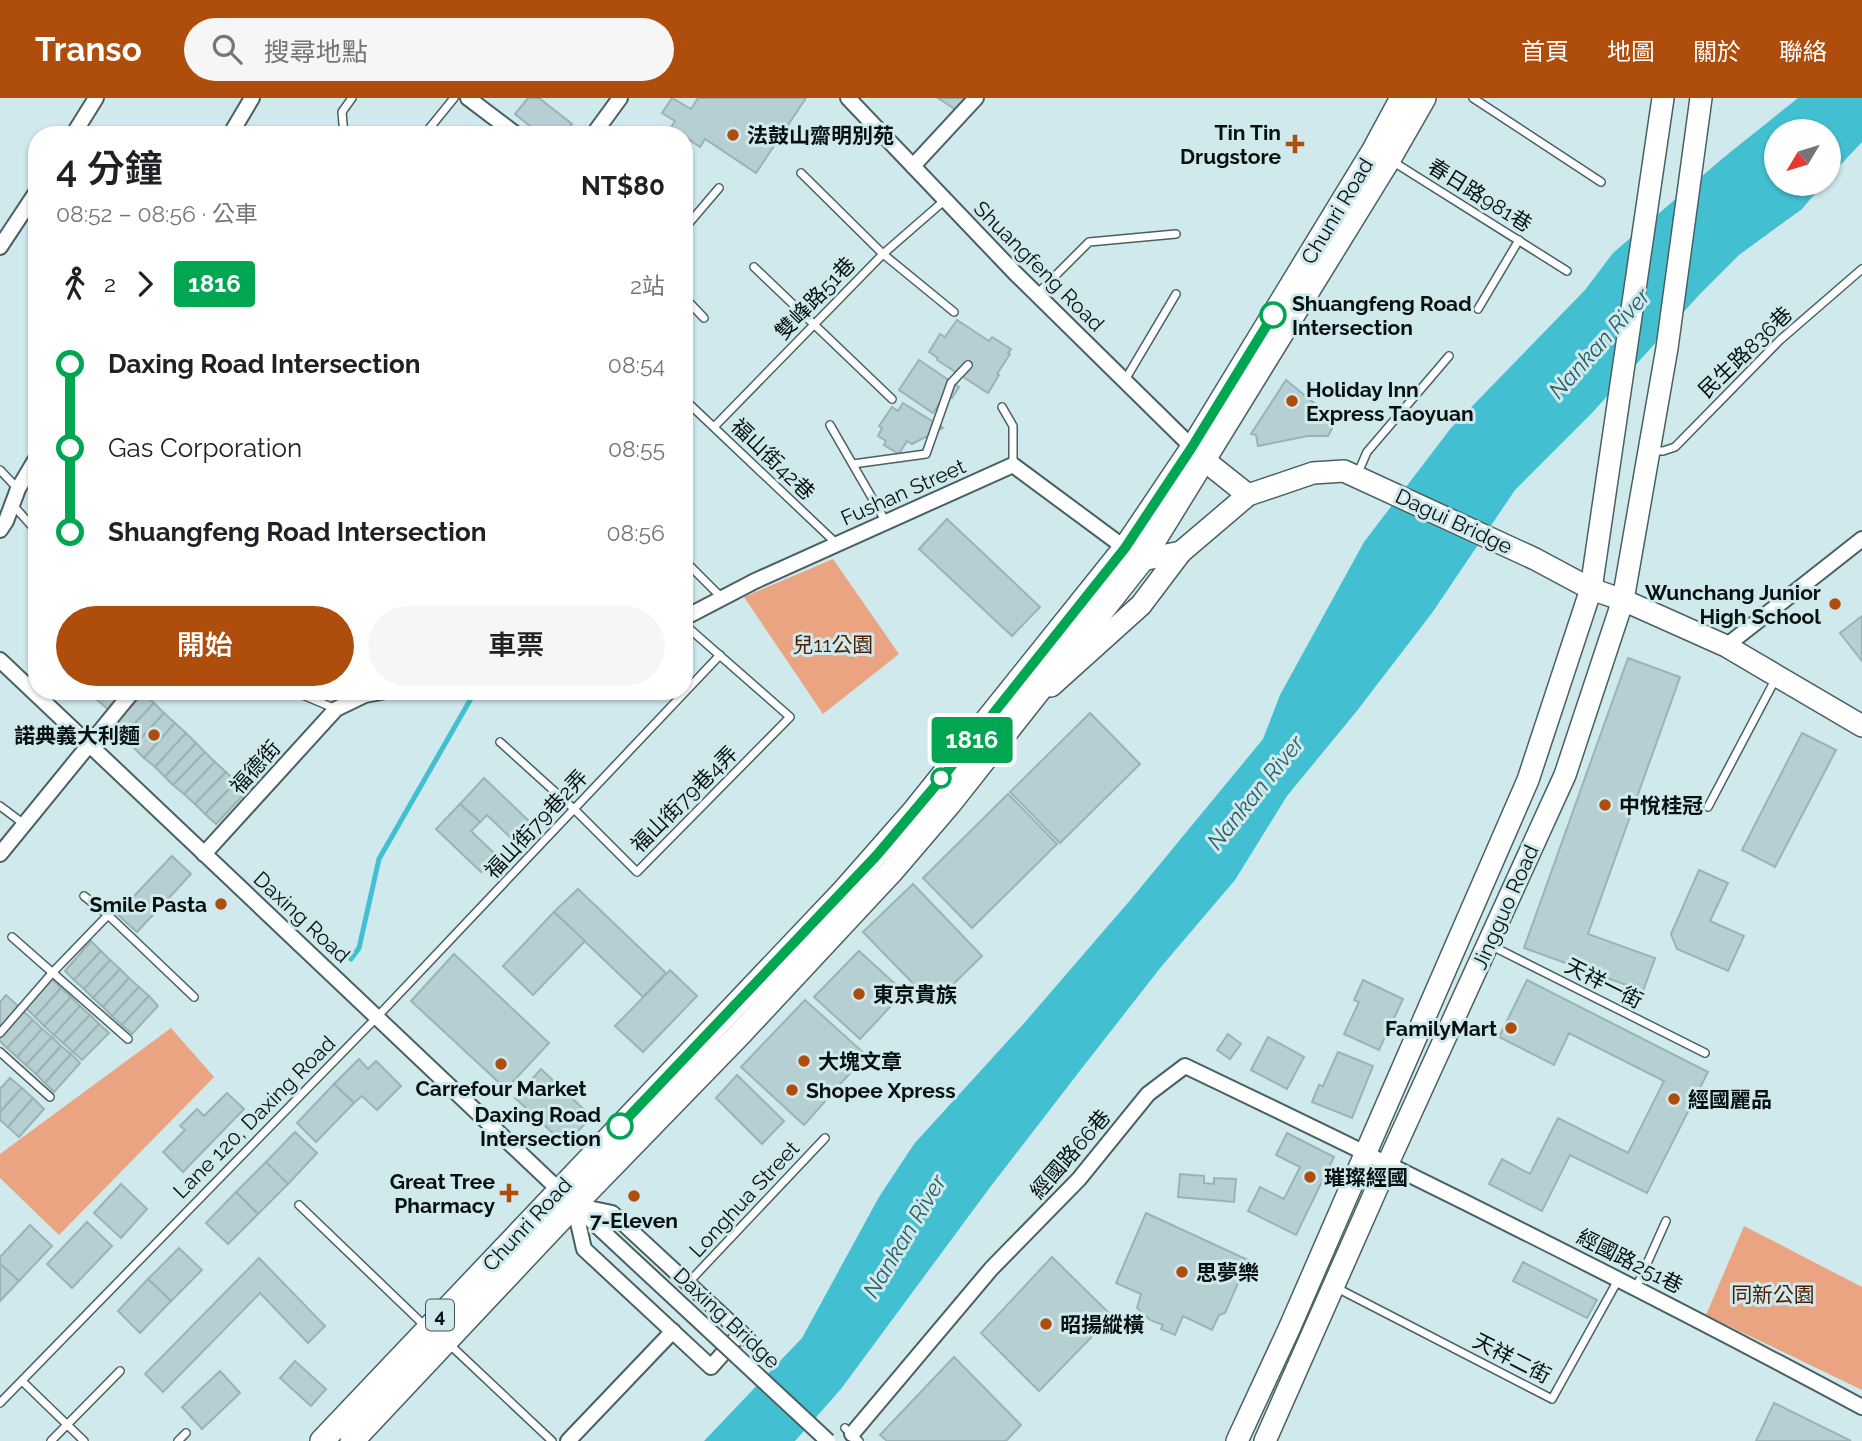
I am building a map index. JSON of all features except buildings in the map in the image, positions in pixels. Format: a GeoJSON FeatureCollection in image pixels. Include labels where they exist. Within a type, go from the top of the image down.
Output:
{"type":"FeatureCollection","features":[{"type":"Feature","properties":{"kind":"main road","name":"Chunri Road"},"geometry":{"type":"LineString","coordinates":[[1381,154],[1402,98]]}},
{"type":"Feature","properties":{"kind":"main road","name":"Chunri Road"},"geometry":{"type":"LineString","coordinates":[[566,1197],[740,1034],[891,872],[1020,714],[1133,554],[1381,154],[1424,98]]}},
{"type":"Feature","properties":{"kind":"main road","name":"Chunri Road"},"geometry":{"type":"LineString","coordinates":[[322,1441],[437,1335],[566,1197],[877,855],[1133,554]]}},
{"type":"Feature","properties":{"kind":"main road","name":"Chunri Road"},"geometry":{"type":"LineString","coordinates":[[352,1441],[437,1335]]}},
{"type":"Feature","properties":{"kind":"street"},"geometry":{"type":"LineString","coordinates":[[79,126],[96,98]]}},
{"type":"Feature","properties":{"kind":"street"},"geometry":{"type":"LineString","coordinates":[[236,126],[253,98]]}},
{"type":"Feature","properties":{"kind":"street"},"geometry":{"type":"LineString","coordinates":[[468,98],[505,126]]}},
{"type":"Feature","properties":{"kind":"street"},"geometry":{"type":"LineString","coordinates":[[600,126],[620,98]]}},
{"type":"Feature","properties":{"kind":"street","name":"Shuangfeng Road"},"geometry":{"type":"LineString","coordinates":[[848,98],[1037,294],[1198,453]]}},
{"type":"Feature","properties":{"kind":"street"},"geometry":{"type":"LineString","coordinates":[[913,166],[976,98]]}},
{"type":"Feature","properties":{"kind":"street","name":"Jingguo Road"},"geometry":{"type":"LineString","coordinates":[[1265,1441],[1334,1286],[1377,1157],[1528,780],[1591,589],[1663,98]]}},
{"type":"Feature","properties":{"kind":"street","name":"Jingguo Road"},"geometry":{"type":"LineString","coordinates":[[1237,1441],[1289,1329],[1488,944],[1565,775],[1623,600],[1667,348],[1701,98]]}},
{"type":"Feature","properties":{"kind":"street"},"geometry":{"type":"LineString","coordinates":[[0,247],[28,205]]}},
{"type":"Feature","properties":{"kind":"street"},"geometry":{"type":"LineString","coordinates":[[1020,714],[1141,605],[1181,552],[1248,495],[1198,453]]}},
{"type":"Feature","properties":{"kind":"street"},"geometry":{"type":"LineString","coordinates":[[1013,465],[1133,554],[1181,552]]}},
{"type":"Feature","properties":{"kind":"street","name":"Fushan Street"},"geometry":{"type":"LineString","coordinates":[[693,613],[1013,465]]}},
{"type":"Feature","properties":{"kind":"street","name":"Dagui Bridge"},"geometry":{"type":"LineString","coordinates":[[1248,495],[1314,473],[1344,471],[1521,552],[1591,589],[1623,600],[1726,646],[1862,726]]}},
{"type":"Feature","properties":{"kind":"street"},"geometry":{"type":"LineString","coordinates":[[0,530],[28,472]]}},
{"type":"Feature","properties":{"kind":"street"},"geometry":{"type":"LineString","coordinates":[[1726,646],[1862,539]]}},
{"type":"Feature","properties":{"kind":"street","name":"Daxing Road"},"geometry":{"type":"LineString","coordinates":[[0,660],[28,686]]}},
{"type":"Feature","properties":{"kind":"street","name":"Daxing Road"},"geometry":{"type":"LineString","coordinates":[[42,700],[566,1197]]}},
{"type":"Feature","properties":{"kind":"street"},"geometry":{"type":"LineString","coordinates":[[0,854],[126,700]]}},
{"type":"Feature","properties":{"kind":"street"},"geometry":{"type":"LineString","coordinates":[[336,709],[355,700]]}},
{"type":"Feature","properties":{"kind":"street","name":"福德街"},"geometry":{"type":"LineString","coordinates":[[204,854],[336,709]]}},
{"type":"Feature","properties":{"kind":"street","name":"經國路66巷"},"geometry":{"type":"LineString","coordinates":[[852,1434],[991,1269],[1079,1179],[1148,1094],[1185,1066],[1377,1157]]}},
{"type":"Feature","properties":{"kind":"street","name":"經國路251巷"},"geometry":{"type":"LineString","coordinates":[[1377,1157],[1636,1288],[1862,1407]]}},
{"type":"Feature","properties":{"kind":"street"},"geometry":{"type":"LineString","coordinates":[[566,1197],[612,1213],[745,1336],[711,1367],[584,1249],[566,1197]]}},
{"type":"Feature","properties":{"kind":"street","name":"Daxing Bridge"},"geometry":{"type":"LineString","coordinates":[[566,1197],[828,1441]]}},
{"type":"Feature","properties":{"kind":"street"},"geometry":{"type":"LineString","coordinates":[[568,1441],[673,1332]]}},
{"type":"Feature","properties":{"kind":"lane"},"geometry":{"type":"LineString","coordinates":[[343,126],[342,112],[352,98]]}},
{"type":"Feature","properties":{"kind":"lane"},"geometry":{"type":"LineString","coordinates":[[431,126],[454,98]]}},
{"type":"Feature","properties":{"kind":"lane"},"geometry":{"type":"LineString","coordinates":[[1473,98],[1601,182]]}},
{"type":"Feature","properties":{"kind":"lane","name":"春日路981巷"},"geometry":{"type":"LineString","coordinates":[[1381,154],[1567,271]]}},
{"type":"Feature","properties":{"kind":"lane"},"geometry":{"type":"LineString","coordinates":[[801,173],[883,254],[954,312]]}},
{"type":"Feature","properties":{"kind":"lane"},"geometry":{"type":"LineString","coordinates":[[693,218],[719,188]]}},
{"type":"Feature","properties":{"kind":"lane","name":"雙峰路51巷"},"geometry":{"type":"LineString","coordinates":[[715,426],[883,254],[945,200]]}},
{"type":"Feature","properties":{"kind":"lane"},"geometry":{"type":"LineString","coordinates":[[1037,294],[1088,242],[1176,234]]}},
{"type":"Feature","properties":{"kind":"lane"},"geometry":{"type":"LineString","coordinates":[[1478,309],[1518,240]]}},
{"type":"Feature","properties":{"kind":"lane"},"geometry":{"type":"LineString","coordinates":[[754,267],[892,399]]}},
{"type":"Feature","properties":{"kind":"lane","name":"民生路836巷"},"geometry":{"type":"LineString","coordinates":[[1649,451],[1663,451],[1675,447],[1780,340],[1862,269]]}},
{"type":"Feature","properties":{"kind":"lane"},"geometry":{"type":"LineString","coordinates":[[1125,381],[1177,294]]}},
{"type":"Feature","properties":{"kind":"lane"},"geometry":{"type":"LineString","coordinates":[[693,306],[704,318]]}},
{"type":"Feature","properties":{"kind":"lane"},"geometry":{"type":"LineString","coordinates":[[1356,476],[1367,452],[1449,356]]}},
{"type":"Feature","properties":{"kind":"lane"},"geometry":{"type":"LineString","coordinates":[[853,464],[926,454],[951,383],[968,365]]}},
{"type":"Feature","properties":{"kind":"lane","name":"福山街42巷"},"geometry":{"type":"LineString","coordinates":[[693,407],[837,545]]}},
{"type":"Feature","properties":{"kind":"lane"},"geometry":{"type":"LineString","coordinates":[[1002,407],[1013,426],[1013,465]]}},
{"type":"Feature","properties":{"kind":"lane"},"geometry":{"type":"LineString","coordinates":[[830,425],[886,522]]}},
{"type":"Feature","properties":{"kind":"lane"},"geometry":{"type":"LineString","coordinates":[[0,470],[18,489]]}},
{"type":"Feature","properties":{"kind":"lane"},"geometry":{"type":"LineString","coordinates":[[12,505],[28,522]]}},
{"type":"Feature","properties":{"kind":"lane"},"geometry":{"type":"LineString","coordinates":[[693,570],[723,598]]}},
{"type":"Feature","properties":{"kind":"lane"},"geometry":{"type":"LineString","coordinates":[[693,632],[720,655]]}},
{"type":"Feature","properties":{"kind":"lane","name":"福山街79巷4弄"},"geometry":{"type":"LineString","coordinates":[[574,809],[637,872],[790,717],[720,655]]}},
{"type":"Feature","properties":{"kind":"lane","name":"福山街79巷2弄"},"geometry":{"type":"LineString","coordinates":[[693,683],[720,655]]}},
{"type":"Feature","properties":{"kind":"lane"},"geometry":{"type":"LineString","coordinates":[[1708,807],[1776,677]]}},
{"type":"Feature","properties":{"kind":"lane"},"geometry":{"type":"LineString","coordinates":[[314,700],[336,709]]}},
{"type":"Feature","properties":{"kind":"lane","name":"福山街79巷2弄"},"geometry":{"type":"LineString","coordinates":[[377,1017],[677,700]]}},
{"type":"Feature","properties":{"kind":"lane"},"geometry":{"type":"LineString","coordinates":[[500,742],[574,809]]}},
{"type":"Feature","properties":{"kind":"lane"},"geometry":{"type":"LineString","coordinates":[[0,806],[24,825]]}},
{"type":"Feature","properties":{"kind":"lane"},"geometry":{"type":"LineString","coordinates":[[84,897],[108,915],[194,997]]}},
{"type":"Feature","properties":{"kind":"lane"},"geometry":{"type":"LineString","coordinates":[[0,1033],[108,915]]}},
{"type":"Feature","properties":{"kind":"lane"},"geometry":{"type":"LineString","coordinates":[[12,937],[128,1039]]}},
{"type":"Feature","properties":{"kind":"lane","name":"天祥一街"},"geometry":{"type":"LineString","coordinates":[[1488,944],[1705,1053]]}},
{"type":"Feature","properties":{"kind":"lane","name":"Lane 120, Daxing Road"},"geometry":{"type":"LineString","coordinates":[[0,1403],[377,1017]]}},
{"type":"Feature","properties":{"kind":"lane"},"geometry":{"type":"LineString","coordinates":[[0,1052],[50,1097]]}},
{"type":"Feature","properties":{"kind":"lane","name":"Longhua Street"},"geometry":{"type":"LineString","coordinates":[[688,1283],[825,1138]]}},
{"type":"Feature","properties":{"kind":"lane"},"geometry":{"type":"LineString","coordinates":[[299,1205],[552,1441]]}},
{"type":"Feature","properties":{"kind":"lane"},"geometry":{"type":"LineString","coordinates":[[1636,1288],[1666,1221]]}},
{"type":"Feature","properties":{"kind":"lane","name":"天祥二街"},"geometry":{"type":"LineString","coordinates":[[1334,1286],[1552,1399],[1618,1279]]}},
{"type":"Feature","properties":{"kind":"lane"},"geometry":{"type":"LineString","coordinates":[[51,1441],[120,1371]]}},
{"type":"Feature","properties":{"kind":"lane"},"geometry":{"type":"LineString","coordinates":[[22,1381],[83,1441]]}},
{"type":"Feature","properties":{"kind":"lane"},"geometry":{"type":"LineString","coordinates":[[178,1441],[186,1433]]}},
{"type":"Feature","properties":{"kind":"green space","name":"兒11公園"},"geometry":{"type":"Polygon","coordinates":[[[833,559],[899,654],[823,714],[744,597],[833,559]]]}},
{"type":"Feature","properties":{"kind":"green space"},"geometry":{"type":"Polygon","coordinates":[[[171,1028],[214,1077],[59,1235],[0,1178],[0,1154],[171,1028]]]}},
{"type":"Feature","properties":{"kind":"green space","name":"同新公園"},"geometry":{"type":"Polygon","coordinates":[[[1744,1226],[1862,1287],[1862,1390],[1706,1315],[1744,1226]]]}},
{"type":"Feature","properties":{"kind":"water"},"geometry":{"type":"Polygon","coordinates":[[[1798,98],[1862,98],[1862,142],[1841,164],[1841,119],[1772,119],[1798,98]]]}},
{"type":"Feature","properties":{"kind":"water","name":"Nankan River"},"geometry":{"type":"Polygon","coordinates":[[[1764,125],[1764,196],[1813,196],[1802,209],[1739,255],[1591,414],[1515,490],[1432,613],[1287,796],[1235,880],[1161,967],[988,1190],[841,1389],[795,1441],[704,1441],[802,1338],[879,1197],[914,1144],[1026,1021],[1132,898],[1263,739],[1280,695],[1364,542],[1451,428],[1585,290],[1613,253],[1764,125]]]}},
{"type":"Feature","properties":{"kind":"waterway"},"geometry":{"type":"LineString","coordinates":[[351,959],[359,948],[379,859],[470,700]]}},
{"type":"Feature","properties":{"kind":"bus line","name":"1816"},"geometry":{"type":"LineString","coordinates":[[620,1126],[877,855],[942,778],[1125,548],[1192,447],[1273,315]]}},
{"type":"Feature","properties":{"kind":"place","name":"法鼓山齋明別苑"},"geometry":{"type":"Point","coordinates":[733,135]}},
{"type":"Feature","properties":{"kind":"place","name":"Tin Tin Drugstore"},"geometry":{"type":"Point","coordinates":[1295,144]}},
{"type":"Feature","properties":{"kind":"place","name":"Shuangfeng Road Intersection"},"geometry":{"type":"Point","coordinates":[1273,315]}},
{"type":"Feature","properties":{"kind":"place","name":"Holiday Inn Express Taoyuan"},"geometry":{"type":"Point","coordinates":[1292,401]}},
{"type":"Feature","properties":{"kind":"place","name":"Wunchang Junior High School"},"geometry":{"type":"Point","coordinates":[1835,604]}},
{"type":"Feature","properties":{"kind":"place","name":"諾典義大利麵"},"geometry":{"type":"Point","coordinates":[154,735]}},
{"type":"Feature","properties":{"kind":"place","name":"中悅桂冠"},"geometry":{"type":"Point","coordinates":[1605,805]}},
{"type":"Feature","properties":{"kind":"place","name":"Smile Pasta"},"geometry":{"type":"Point","coordinates":[221,904]}},
{"type":"Feature","properties":{"kind":"place","name":"東京貴族"},"geometry":{"type":"Point","coordinates":[859,994]}},
{"type":"Feature","properties":{"kind":"place","name":"FamilyMart"},"geometry":{"type":"Point","coordinates":[1511,1028]}},
{"type":"Feature","properties":{"kind":"place","name":"大塊文章"},"geometry":{"type":"Point","coordinates":[804,1061]}},
{"type":"Feature","properties":{"kind":"place","name":"Carrefour Market"},"geometry":{"type":"Point","coordinates":[501,1064]}},
{"type":"Feature","properties":{"kind":"place","name":"Shopee Xpress"},"geometry":{"type":"Point","coordinates":[792,1090]}},
{"type":"Feature","properties":{"kind":"place","name":"經國麗品"},"geometry":{"type":"Point","coordinates":[1674,1099]}},
{"type":"Feature","properties":{"kind":"place","name":"Daxing Road Intersection"},"geometry":{"type":"Point","coordinates":[620,1126]}},
{"type":"Feature","properties":{"kind":"place","name":"璀璨經國"},"geometry":{"type":"Point","coordinates":[1310,1177]}},
{"type":"Feature","properties":{"kind":"place","name":"Great Tree Pharmacy"},"geometry":{"type":"Point","coordinates":[509,1193]}},
{"type":"Feature","properties":{"kind":"place","name":"7-Eleven"},"geometry":{"type":"Point","coordinates":[634,1196]}},
{"type":"Feature","properties":{"kind":"place","name":"思夢樂"},"geometry":{"type":"Point","coordinates":[1182,1272]}},
{"type":"Feature","properties":{"kind":"place","name":"昭揚縱橫"},"geometry":{"type":"Point","coordinates":[1046,1324]}}]}
